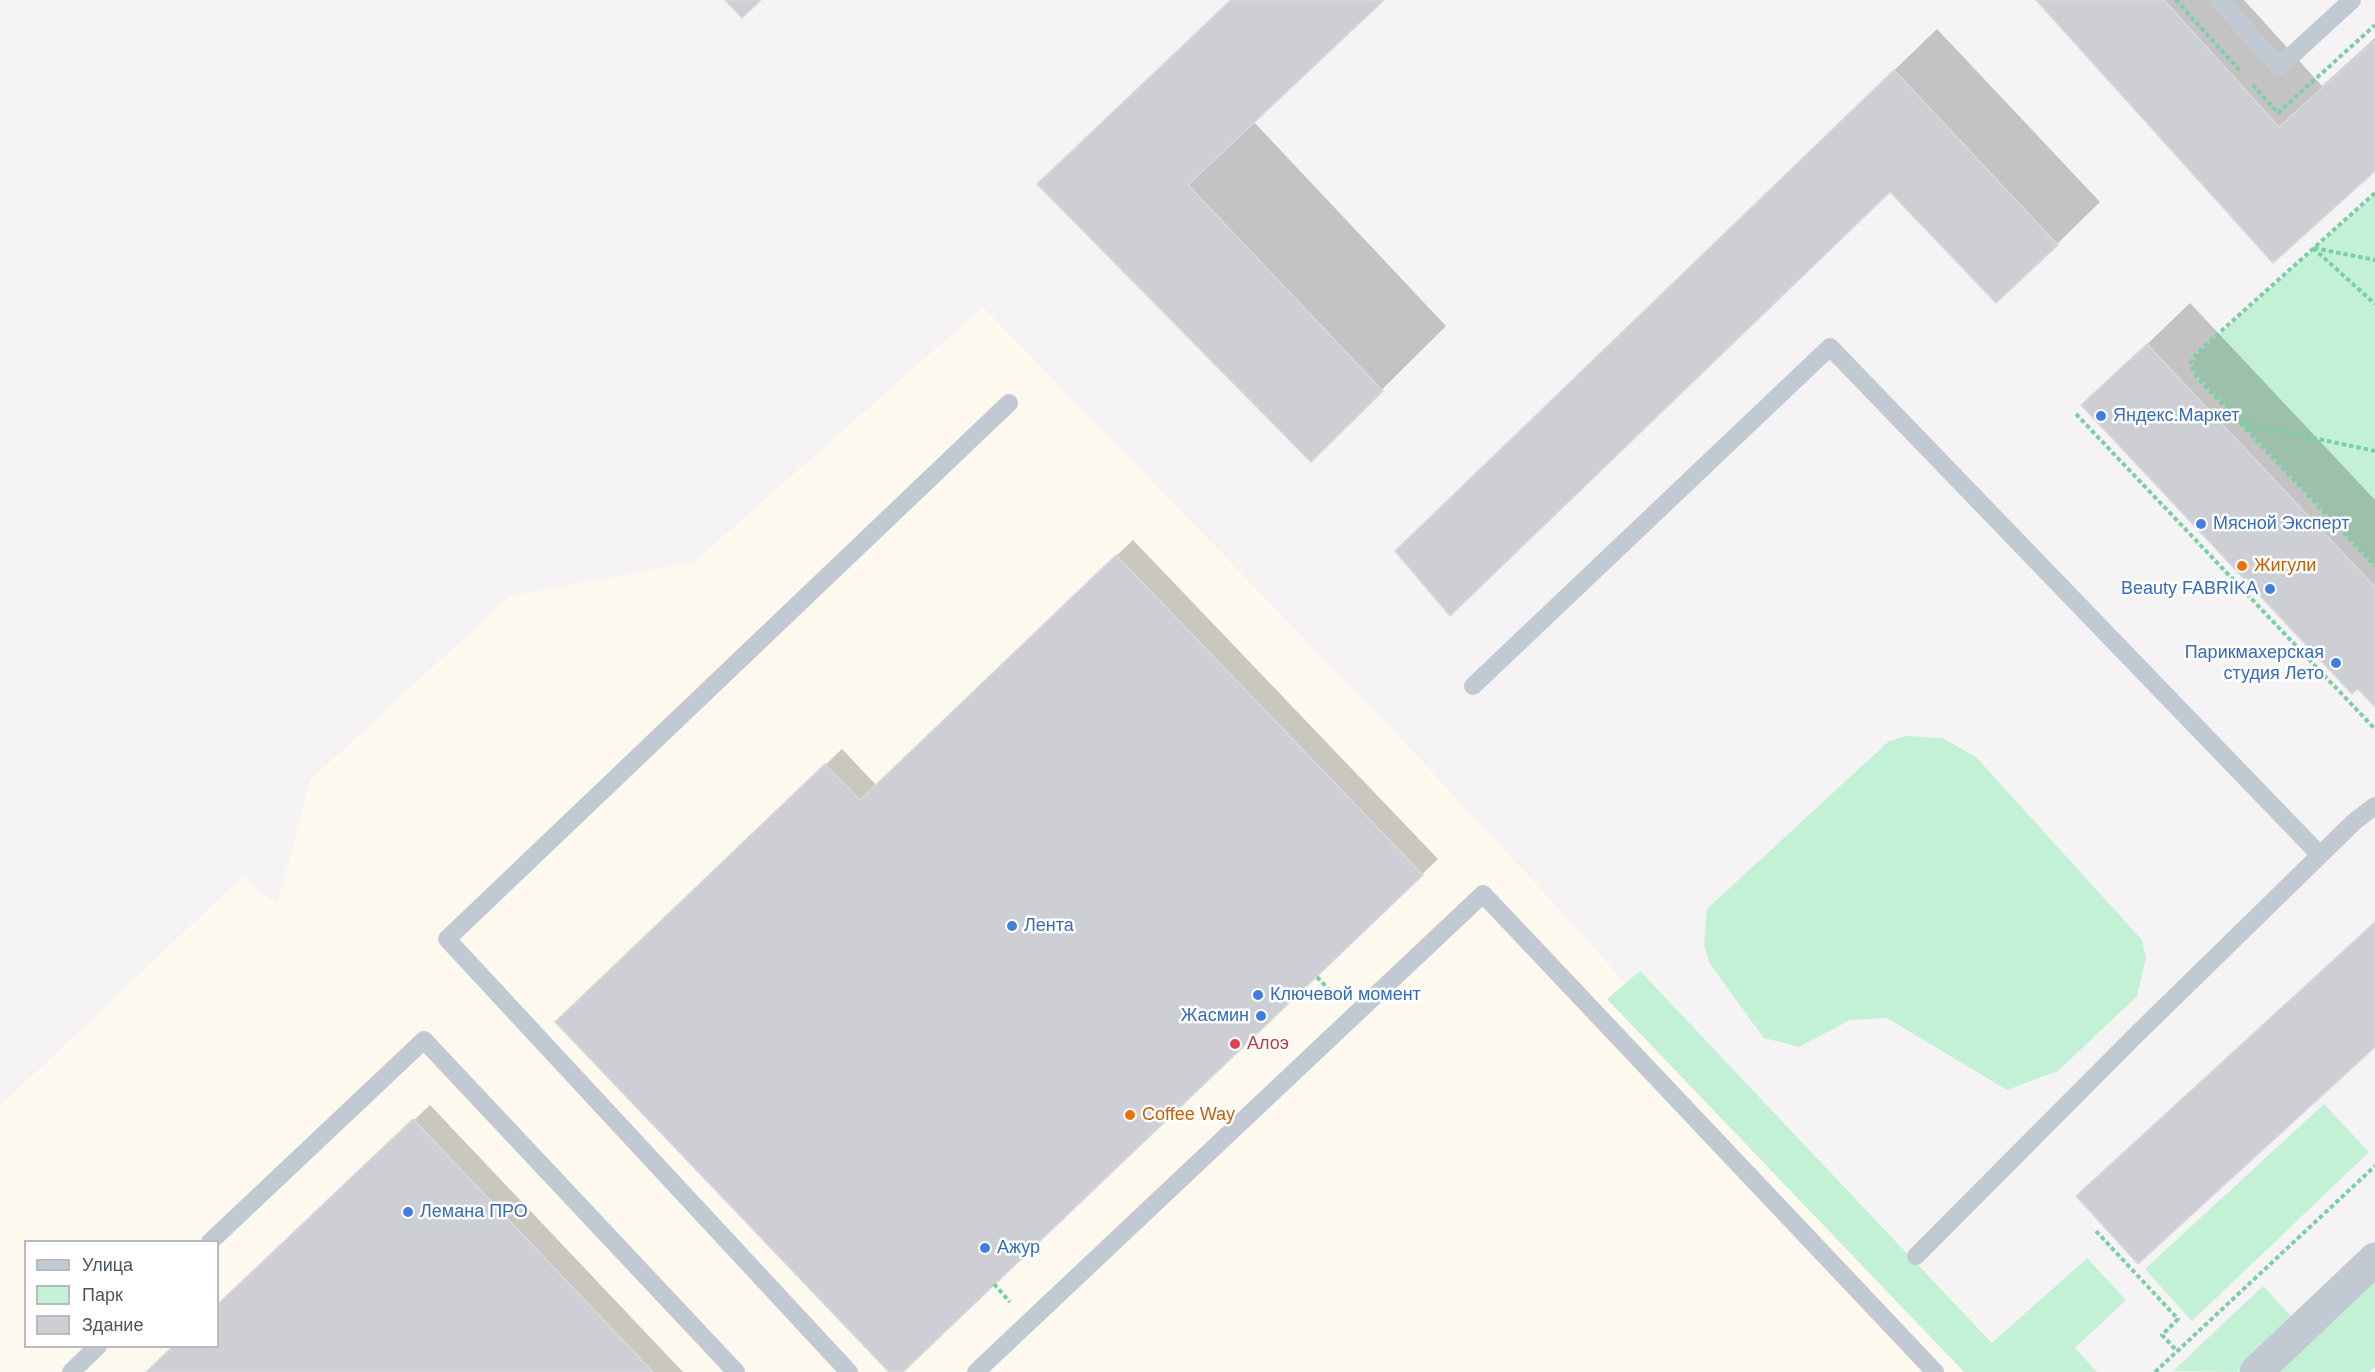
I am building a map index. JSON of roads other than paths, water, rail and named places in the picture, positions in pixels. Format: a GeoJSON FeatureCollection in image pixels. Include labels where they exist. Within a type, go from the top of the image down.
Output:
{"type":"FeatureCollection","features":[{"type":"Feature","properties":{"kind":"street"},"geometry":{"type":"LineString","coordinates":[[2256,1372],[2375,1259]]}},
{"type":"Feature","properties":{"kind":"lane"},"geometry":{"type":"LineString","coordinates":[[2220,0],[2279,67],[2352,0]]}},
{"type":"Feature","properties":{"kind":"lane"},"geometry":{"type":"LineString","coordinates":[[1473,686],[1830,347],[2320,855]]}},
{"type":"Feature","properties":{"kind":"lane"},"geometry":{"type":"LineString","coordinates":[[849,1372],[447,939],[1009,403]]}},
{"type":"Feature","properties":{"kind":"lane"},"geometry":{"type":"LineString","coordinates":[[1916,1257],[2136,1035],[2355,821],[2375,806]]}},
{"type":"Feature","properties":{"kind":"lane"},"geometry":{"type":"LineString","coordinates":[[976,1372],[1483,894],[1935,1372]]}},
{"type":"Feature","properties":{"kind":"lane"},"geometry":{"type":"LineString","coordinates":[[212,1240],[424,1040],[736,1372]]}},
{"type":"Feature","properties":{"kind":"lane"},"geometry":{"type":"LineString","coordinates":[[71,1372],[97,1348]]}},
{"type":"Feature","properties":{"kind":"place","name":"Яндекс.Маркет"},"geometry":{"type":"Point","coordinates":[2101,416]}},
{"type":"Feature","properties":{"kind":"place","name":"Мясной Эксперт"},"geometry":{"type":"Point","coordinates":[2201,524]}},
{"type":"Feature","properties":{"kind":"place","name":"Жигули"},"geometry":{"type":"Point","coordinates":[2242,566]}},
{"type":"Feature","properties":{"kind":"place","name":"Beauty FABRIKA"},"geometry":{"type":"Point","coordinates":[2270,589]}},
{"type":"Feature","properties":{"kind":"place","name":"Парикмаxерская студия Лето"},"geometry":{"type":"Point","coordinates":[2336,663]}},
{"type":"Feature","properties":{"kind":"place","name":"Лента"},"geometry":{"type":"Point","coordinates":[1012,926]}},
{"type":"Feature","properties":{"kind":"place","name":"Ключевой момент"},"geometry":{"type":"Point","coordinates":[1258,995]}},
{"type":"Feature","properties":{"kind":"place","name":"Жасмин"},"geometry":{"type":"Point","coordinates":[1261,1016]}},
{"type":"Feature","properties":{"kind":"place","name":"Алоэ"},"geometry":{"type":"Point","coordinates":[1235,1044]}},
{"type":"Feature","properties":{"kind":"place","name":"Coffee Way"},"geometry":{"type":"Point","coordinates":[1130,1115]}},
{"type":"Feature","properties":{"kind":"place","name":"Лемана ПРО"},"geometry":{"type":"Point","coordinates":[408,1212]}},
{"type":"Feature","properties":{"kind":"place","name":"Ажур"},"geometry":{"type":"Point","coordinates":[985,1248]}}]}
